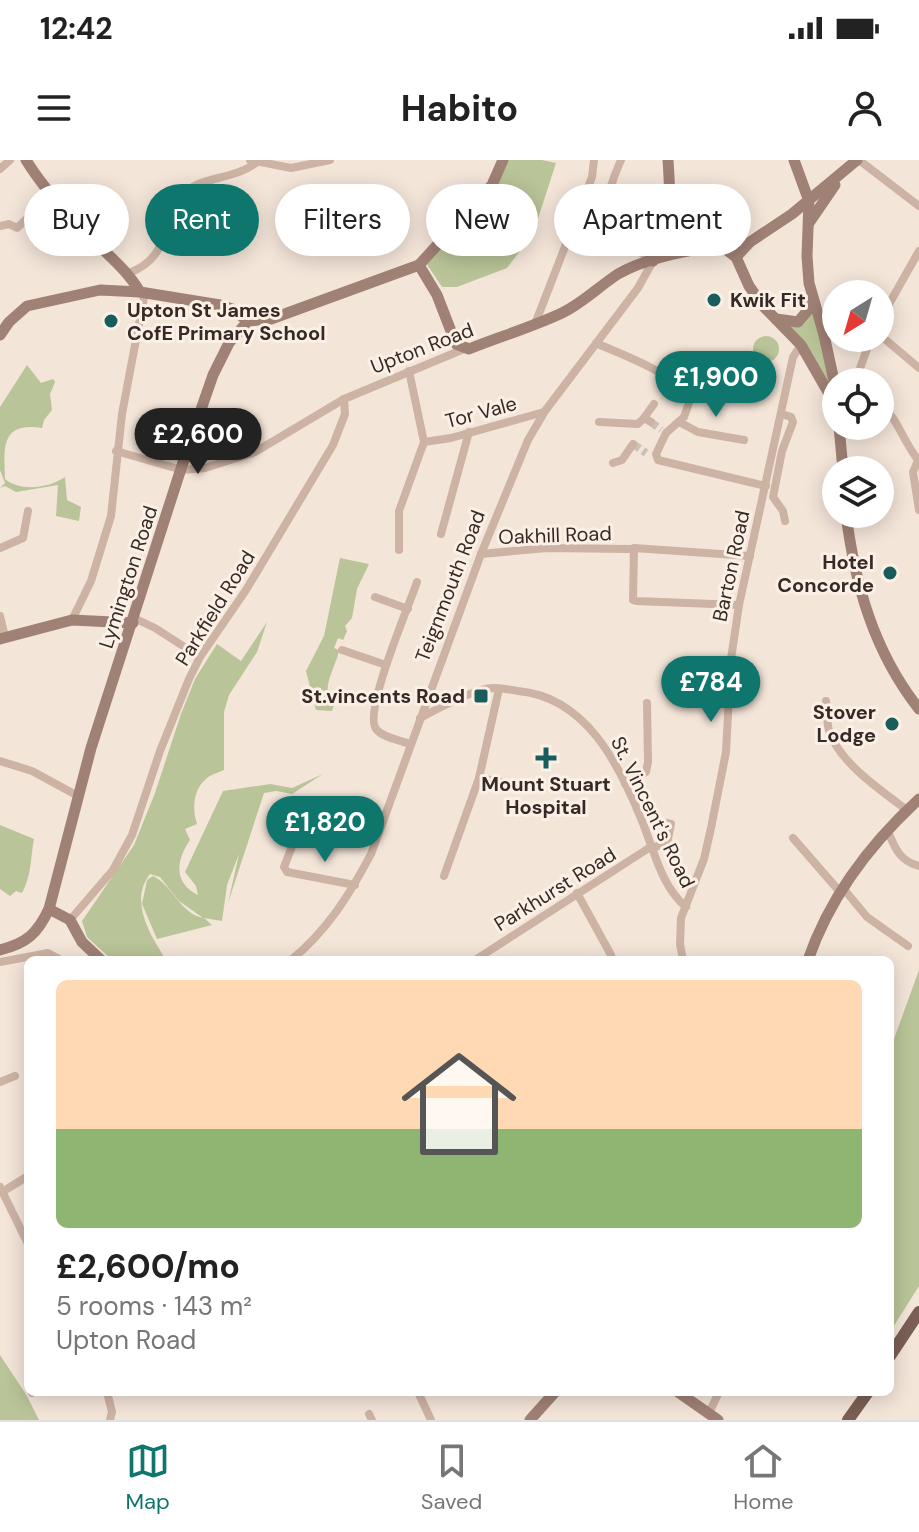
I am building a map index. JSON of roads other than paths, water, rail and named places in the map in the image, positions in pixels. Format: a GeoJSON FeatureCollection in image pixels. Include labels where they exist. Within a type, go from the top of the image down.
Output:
{"type":"FeatureCollection","features":[{"type":"Feature","properties":{"kind":"main road"},"geometry":{"type":"LineString","coordinates":[[894,1350],[919,1312]]}},
{"type":"Feature","properties":{"kind":"main road"},"geometry":{"type":"LineString","coordinates":[[848,1420],[865,1396]]}},
{"type":"Feature","properties":{"kind":"street"},"geometry":{"type":"LineString","coordinates":[[0,169],[10,160]]}},
{"type":"Feature","properties":{"kind":"street"},"geometry":{"type":"LineString","coordinates":[[26,160],[44,184]]}},
{"type":"Feature","properties":{"kind":"street"},"geometry":{"type":"LineString","coordinates":[[0,335],[27,306],[100,290],[142,292],[220,305],[232,309],[248,321],[271,319],[419,265],[492,185],[503,160]]}},
{"type":"Feature","properties":{"kind":"street"},"geometry":{"type":"LineString","coordinates":[[535,324],[592,177],[594,160]]}},
{"type":"Feature","properties":{"kind":"street"},"geometry":{"type":"LineString","coordinates":[[621,160],[607,204],[607,222],[623,246],[643,251],[653,261]]}},
{"type":"Feature","properties":{"kind":"street","name":"Teignmouth Road"},"geometry":{"type":"LineString","coordinates":[[668,160],[670,184]]}},
{"type":"Feature","properties":{"kind":"street"},"geometry":{"type":"LineString","coordinates":[[794,160],[809,201],[807,256],[812,298],[822,329]]}},
{"type":"Feature","properties":{"kind":"street"},"geometry":{"type":"LineString","coordinates":[[822,375],[801,345],[774,319],[749,286],[736,257],[750,242],[809,201],[858,160],[919,206]]}},
{"type":"Feature","properties":{"kind":"street"},"geometry":{"type":"LineString","coordinates":[[202,184],[245,172],[253,161],[291,168],[326,161]]}},
{"type":"Feature","properties":{"kind":"street"},"geometry":{"type":"LineString","coordinates":[[808,226],[842,174]]}},
{"type":"Feature","properties":{"kind":"street"},"geometry":{"type":"LineString","coordinates":[[780,223],[792,220],[808,226]]}},
{"type":"Feature","properties":{"kind":"street"},"geometry":{"type":"LineString","coordinates":[[0,226],[9,224],[17,228],[24,221]]}},
{"type":"Feature","properties":{"kind":"street"},"geometry":{"type":"LineString","coordinates":[[894,295],[919,251]]}},
{"type":"Feature","properties":{"kind":"street"},"geometry":{"type":"LineString","coordinates":[[72,620],[91,581],[111,516],[116,451],[142,292],[129,273],[111,256]]}},
{"type":"Feature","properties":{"kind":"street"},"geometry":{"type":"LineString","coordinates":[[129,273],[144,268],[154,256]]}},
{"type":"Feature","properties":{"kind":"street","name":"Teignmouth Road"},"geometry":{"type":"LineString","coordinates":[[295,956],[335,916],[371,854],[481,554],[528,440],[545,411],[638,288],[655,256]]}},
{"type":"Feature","properties":{"kind":"street","name":"Upton Road"},"geometry":{"type":"LineString","coordinates":[[116,451],[182,470],[205,468],[255,452],[344,399],[583,303],[617,275],[668,256]]}},
{"type":"Feature","properties":{"kind":"street"},"geometry":{"type":"LineString","coordinates":[[419,265],[437,295],[456,344],[464,349]]}},
{"type":"Feature","properties":{"kind":"street"},"geometry":{"type":"LineString","coordinates":[[774,319],[798,322],[808,310],[812,298]]}},
{"type":"Feature","properties":{"kind":"street","name":"Lymington Road"},"geometry":{"type":"LineString","coordinates":[[0,950],[25,942],[43,922],[49,909],[78,796],[213,375],[229,343],[248,321]]}},
{"type":"Feature","properties":{"kind":"street"},"geometry":{"type":"LineString","coordinates":[[596,343],[641,363],[685,393],[690,400],[684,417],[664,432],[651,454],[658,460],[766,486]]}},
{"type":"Feature","properties":{"kind":"street","name":"Barton Road"},"geometry":{"type":"LineString","coordinates":[[682,956],[681,918],[704,859],[726,752],[731,659],[739,605],[793,357],[801,345]]}},
{"type":"Feature","properties":{"kind":"street"},"geometry":{"type":"LineString","coordinates":[[894,347],[919,368]]}},
{"type":"Feature","properties":{"kind":"street","name":"Tor Vale"},"geometry":{"type":"LineString","coordinates":[[399,550],[399,511],[424,442],[409,371]]}},
{"type":"Feature","properties":{"kind":"street","name":"Parkfield Road"},"geometry":{"type":"LineString","coordinates":[[70,920],[113,870],[132,835],[176,707],[200,657],[242,597],[333,445],[345,414],[344,399]]}},
{"type":"Feature","properties":{"kind":"street"},"geometry":{"type":"LineString","coordinates":[[599,422],[638,424],[647,420],[654,404]]}},
{"type":"Feature","properties":{"kind":"street","name":"Tor Vale"},"geometry":{"type":"LineString","coordinates":[[424,442],[545,411]]}},
{"type":"Feature","properties":{"kind":"street","name":"Barton Road"},"geometry":{"type":"LineString","coordinates":[[782,414],[791,417],[793,422],[782,451],[773,497],[783,511],[785,521]]}},
{"type":"Feature","properties":{"kind":"street"},"geometry":{"type":"LineString","coordinates":[[894,419],[919,460],[913,472],[919,510]]}},
{"type":"Feature","properties":{"kind":"street"},"geometry":{"type":"LineString","coordinates":[[679,422],[698,432],[744,440]]}},
{"type":"Feature","properties":{"kind":"street"},"geometry":{"type":"LineString","coordinates":[[441,534],[469,432]]}},
{"type":"Feature","properties":{"kind":"street"},"geometry":{"type":"LineString","coordinates":[[613,463],[622,460],[633,444]]}},
{"type":"Feature","properties":{"kind":"street"},"geometry":{"type":"LineString","coordinates":[[0,548],[23,538],[28,511]]}},
{"type":"Feature","properties":{"kind":"street"},"geometry":{"type":"LineString","coordinates":[[848,528],[857,582],[872,627],[894,672],[919,709]]}},
{"type":"Feature","properties":{"kind":"street","name":"Oakhill Road"},"geometry":{"type":"LineString","coordinates":[[481,554],[547,548],[632,548],[750,556]]}},
{"type":"Feature","properties":{"kind":"street"},"geometry":{"type":"LineString","coordinates":[[632,548],[633,600],[739,605]]}},
{"type":"Feature","properties":{"kind":"street"},"geometry":{"type":"LineString","coordinates":[[410,744],[380,733],[372,721],[372,714],[386,665],[417,582]]}},
{"type":"Feature","properties":{"kind":"street"},"geometry":{"type":"LineString","coordinates":[[375,597],[408,609]]}},
{"type":"Feature","properties":{"kind":"street"},"geometry":{"type":"LineString","coordinates":[[0,616],[3,638],[72,620],[133,620],[155,628],[200,657]]}},
{"type":"Feature","properties":{"kind":"street"},"geometry":{"type":"LineString","coordinates":[[342,650],[386,665]]}},
{"type":"Feature","properties":{"kind":"street","name":"St. Vincent's Road"},"geometry":{"type":"LineString","coordinates":[[419,718],[482,689],[537,692],[581,718],[598,736],[625,784],[668,886],[675,898],[686,907]]}},
{"type":"Feature","properties":{"kind":"street"},"geometry":{"type":"LineString","coordinates":[[444,876],[479,778],[499,689]]}},
{"type":"Feature","properties":{"kind":"street"},"geometry":{"type":"LineString","coordinates":[[826,701],[830,733],[845,757],[907,810]]}},
{"type":"Feature","properties":{"kind":"street"},"geometry":{"type":"LineString","coordinates":[[646,772],[647,703]]}},
{"type":"Feature","properties":{"kind":"street"},"geometry":{"type":"LineString","coordinates":[[0,761],[32,771],[78,796]]}},
{"type":"Feature","properties":{"kind":"street"},"geometry":{"type":"LineString","coordinates":[[625,784],[646,772],[657,771]]}},
{"type":"Feature","properties":{"kind":"street"},"geometry":{"type":"LineString","coordinates":[[479,778],[502,782]]}},
{"type":"Feature","properties":{"kind":"street"},"geometry":{"type":"LineString","coordinates":[[810,956],[829,908],[853,871],[919,799]]}},
{"type":"Feature","properties":{"kind":"street"},"geometry":{"type":"LineString","coordinates":[[652,848],[668,839],[671,824],[653,820]]}},
{"type":"Feature","properties":{"kind":"street"},"geometry":{"type":"LineString","coordinates":[[888,831],[900,857],[907,863],[919,866]]}},
{"type":"Feature","properties":{"kind":"street"},"geometry":{"type":"LineString","coordinates":[[793,838],[867,917],[908,946]]}},
{"type":"Feature","properties":{"kind":"street"},"geometry":{"type":"LineString","coordinates":[[293,844],[284,867],[287,872],[355,885]]}},
{"type":"Feature","properties":{"kind":"street","name":"Parkhurst Road"},"geometry":{"type":"LineString","coordinates":[[481,956],[652,848]]}},
{"type":"Feature","properties":{"kind":"street"},"geometry":{"type":"LineString","coordinates":[[577,893],[605,935],[611,955]]}},
{"type":"Feature","properties":{"kind":"street"},"geometry":{"type":"LineString","coordinates":[[49,909],[70,920],[82,942],[97,956]]}},
{"type":"Feature","properties":{"kind":"street"},"geometry":{"type":"LineString","coordinates":[[32,956],[48,953],[54,956]]}},
{"type":"Feature","properties":{"kind":"street"},"geometry":{"type":"LineString","coordinates":[[0,962],[24,958]]}},
{"type":"Feature","properties":{"kind":"street"},"geometry":{"type":"LineString","coordinates":[[0,1082],[15,1076]]}},
{"type":"Feature","properties":{"kind":"street"},"geometry":{"type":"LineString","coordinates":[[24,1178],[1,1189],[24,1236]]}},
{"type":"Feature","properties":{"kind":"street"},"geometry":{"type":"LineString","coordinates":[[108,1396],[112,1412],[110,1420]]}},
{"type":"Feature","properties":{"kind":"street"},"geometry":{"type":"LineString","coordinates":[[420,1396],[431,1420]]}},
{"type":"Feature","properties":{"kind":"street"},"geometry":{"type":"LineString","coordinates":[[530,1420],[551,1396]]}},
{"type":"Feature","properties":{"kind":"street"},"geometry":{"type":"LineString","coordinates":[[684,1396],[713,1416],[718,1396]]}},
{"type":"Feature","properties":{"kind":"tunnel"},"geometry":{"type":"LineString","coordinates":[[651,422],[661,430]]}},
{"type":"Feature","properties":{"kind":"tunnel"},"geometry":{"type":"LineString","coordinates":[[633,444],[646,453]]}},
{"type":"Feature","properties":{"kind":"place","name":"Kwik Fit"},"geometry":{"type":"Point","coordinates":[714,300]}},
{"type":"Feature","properties":{"kind":"place","name":"Upton St James CofE Primary School"},"geometry":{"type":"Point","coordinates":[111,321]}},
{"type":"Feature","properties":{"kind":"place","name":"Hotel Concorde"},"geometry":{"type":"Point","coordinates":[890,573]}},
{"type":"Feature","properties":{"kind":"place","name":"St.vincents Road"},"geometry":{"type":"Point","coordinates":[481,696]}},
{"type":"Feature","properties":{"kind":"place","name":"Stover Lodge"},"geometry":{"type":"Point","coordinates":[892,724]}},
{"type":"Feature","properties":{"kind":"place","name":"Mount Stuart Hospital"},"geometry":{"type":"Point","coordinates":[546,758]}}]}
